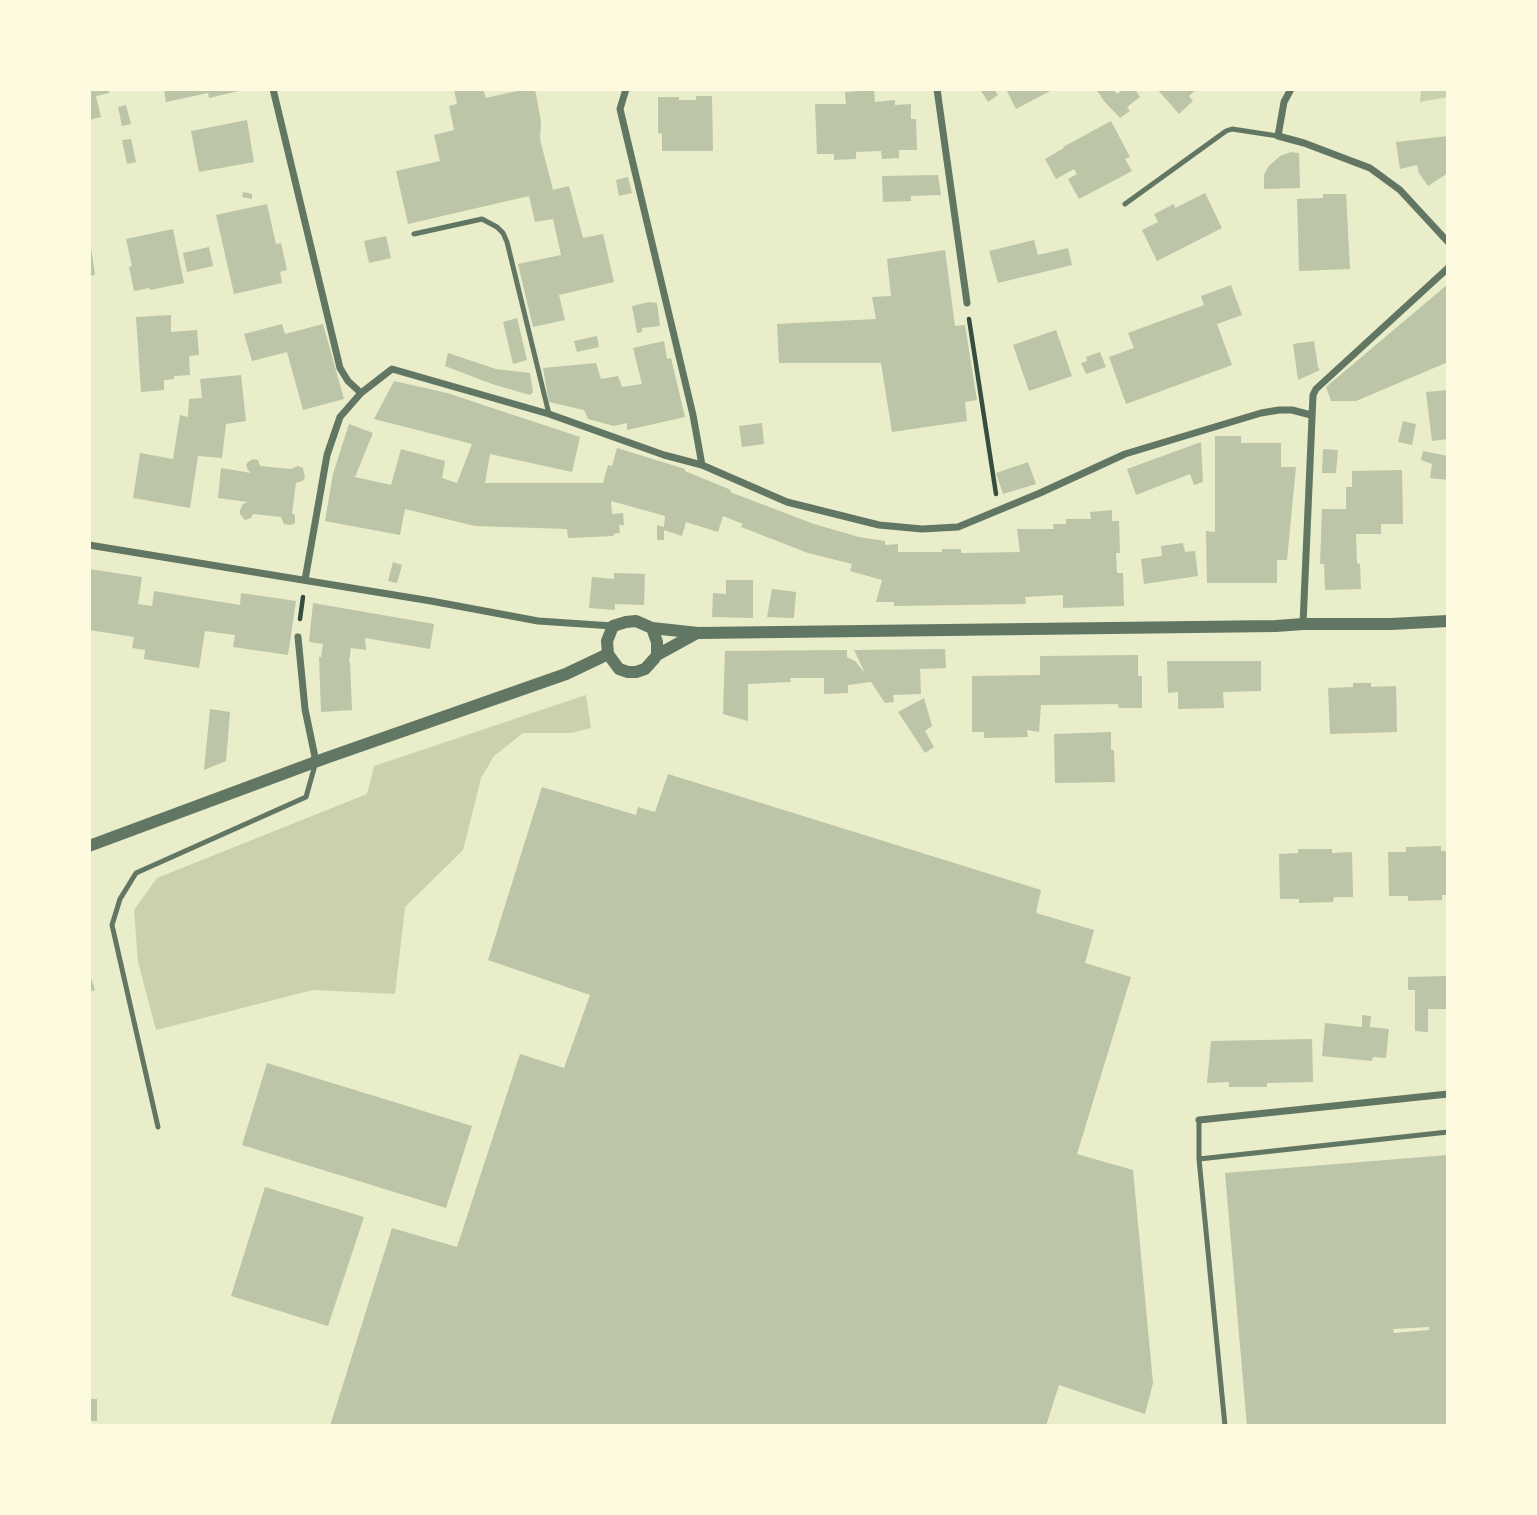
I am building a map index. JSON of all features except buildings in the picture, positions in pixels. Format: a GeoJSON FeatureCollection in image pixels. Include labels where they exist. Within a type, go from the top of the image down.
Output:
{"type":"FeatureCollection","features":[{"type":"Feature","properties":{"kind":"street"},"geometry":{"type":"LineString","coordinates":[[273,89],[340,368],[360,393]]}},
{"type":"Feature","properties":{"kind":"street"},"geometry":{"type":"LineString","coordinates":[[937,89],[967,303]]}},
{"type":"Feature","properties":{"kind":"street"},"geometry":{"type":"LineString","coordinates":[[1291,89],[1284,102],[1278,135],[1370,168],[1400,190],[1448,242]]}},
{"type":"Feature","properties":{"kind":"street"},"geometry":{"type":"LineString","coordinates":[[625,90],[620,109],[693,415],[702,466]]}},
{"type":"Feature","properties":{"kind":"street"},"geometry":{"type":"LineString","coordinates":[[1303,624],[1313,395],[1316,389],[1448,268]]}},
{"type":"Feature","properties":{"kind":"street"},"geometry":{"type":"LineString","coordinates":[[304,580],[327,455],[340,418],[360,393],[392,369],[549,414],[702,466],[787,502],[879,525],[922,528],[958,527],[1125,454],[1261,413],[1292,410],[1311,415]]}},
{"type":"Feature","properties":{"kind":"street"},"geometry":{"type":"LineString","coordinates":[[89,545],[538,621],[613,626],[626,621],[636,621],[652,628],[698,633],[1276,626],[1448,621]]}},
{"type":"Feature","properties":{"kind":"street"},"geometry":{"type":"LineString","coordinates":[[613,626],[607,641],[608,654],[619,669],[628,672],[645,668],[657,655],[698,633]]}},
{"type":"Feature","properties":{"kind":"street"},"geometry":{"type":"LineString","coordinates":[[652,628],[657,642],[657,655]]}},
{"type":"Feature","properties":{"kind":"street"},"geometry":{"type":"LineString","coordinates":[[298,637],[305,709],[316,762]]}},
{"type":"Feature","properties":{"kind":"street"},"geometry":{"type":"LineString","coordinates":[[89,846],[566,674],[608,654]]}},
{"type":"Feature","properties":{"kind":"street"},"geometry":{"type":"LineString","coordinates":[[1199,1120],[1448,1094]]}},
{"type":"Feature","properties":{"kind":"lane"},"geometry":{"type":"LineString","coordinates":[[1125,204],[1226,131],[1232,129],[1278,135]]}},
{"type":"Feature","properties":{"kind":"lane"},"geometry":{"type":"LineString","coordinates":[[414,234],[482,219],[503,233],[549,414]]}},
{"type":"Feature","properties":{"kind":"lane"},"geometry":{"type":"LineString","coordinates":[[158,1127],[112,925],[120,899],[136,873],[306,797],[316,762]]}},
{"type":"Feature","properties":{"kind":"lane"},"geometry":{"type":"LineString","coordinates":[[1199,1120],[1199,1159],[1225,1426]]}},
{"type":"Feature","properties":{"kind":"lane"},"geometry":{"type":"LineString","coordinates":[[1199,1159],[1448,1132]]}},
{"type":"Feature","properties":{"kind":"path"},"geometry":{"type":"LineString","coordinates":[[967,303],[995,491],[1000,508]]}},
{"type":"Feature","properties":{"kind":"path"},"geometry":{"type":"LineString","coordinates":[[298,637],[304,580]]}},
{"type":"Feature","properties":{"kind":"green space"},"geometry":{"type":"Polygon","coordinates":[[[1421,89],[1448,89],[1448,97],[1420,102],[1421,89]]]}},
{"type":"Feature","properties":{"kind":"green space"},"geometry":{"type":"Polygon","coordinates":[[[586,695],[591,728],[571,733],[523,733],[494,756],[481,778],[463,850],[405,907],[395,994],[313,990],[156,1030],[138,962],[134,910],[157,878],[367,794],[374,766],[586,695]]]}}]}
